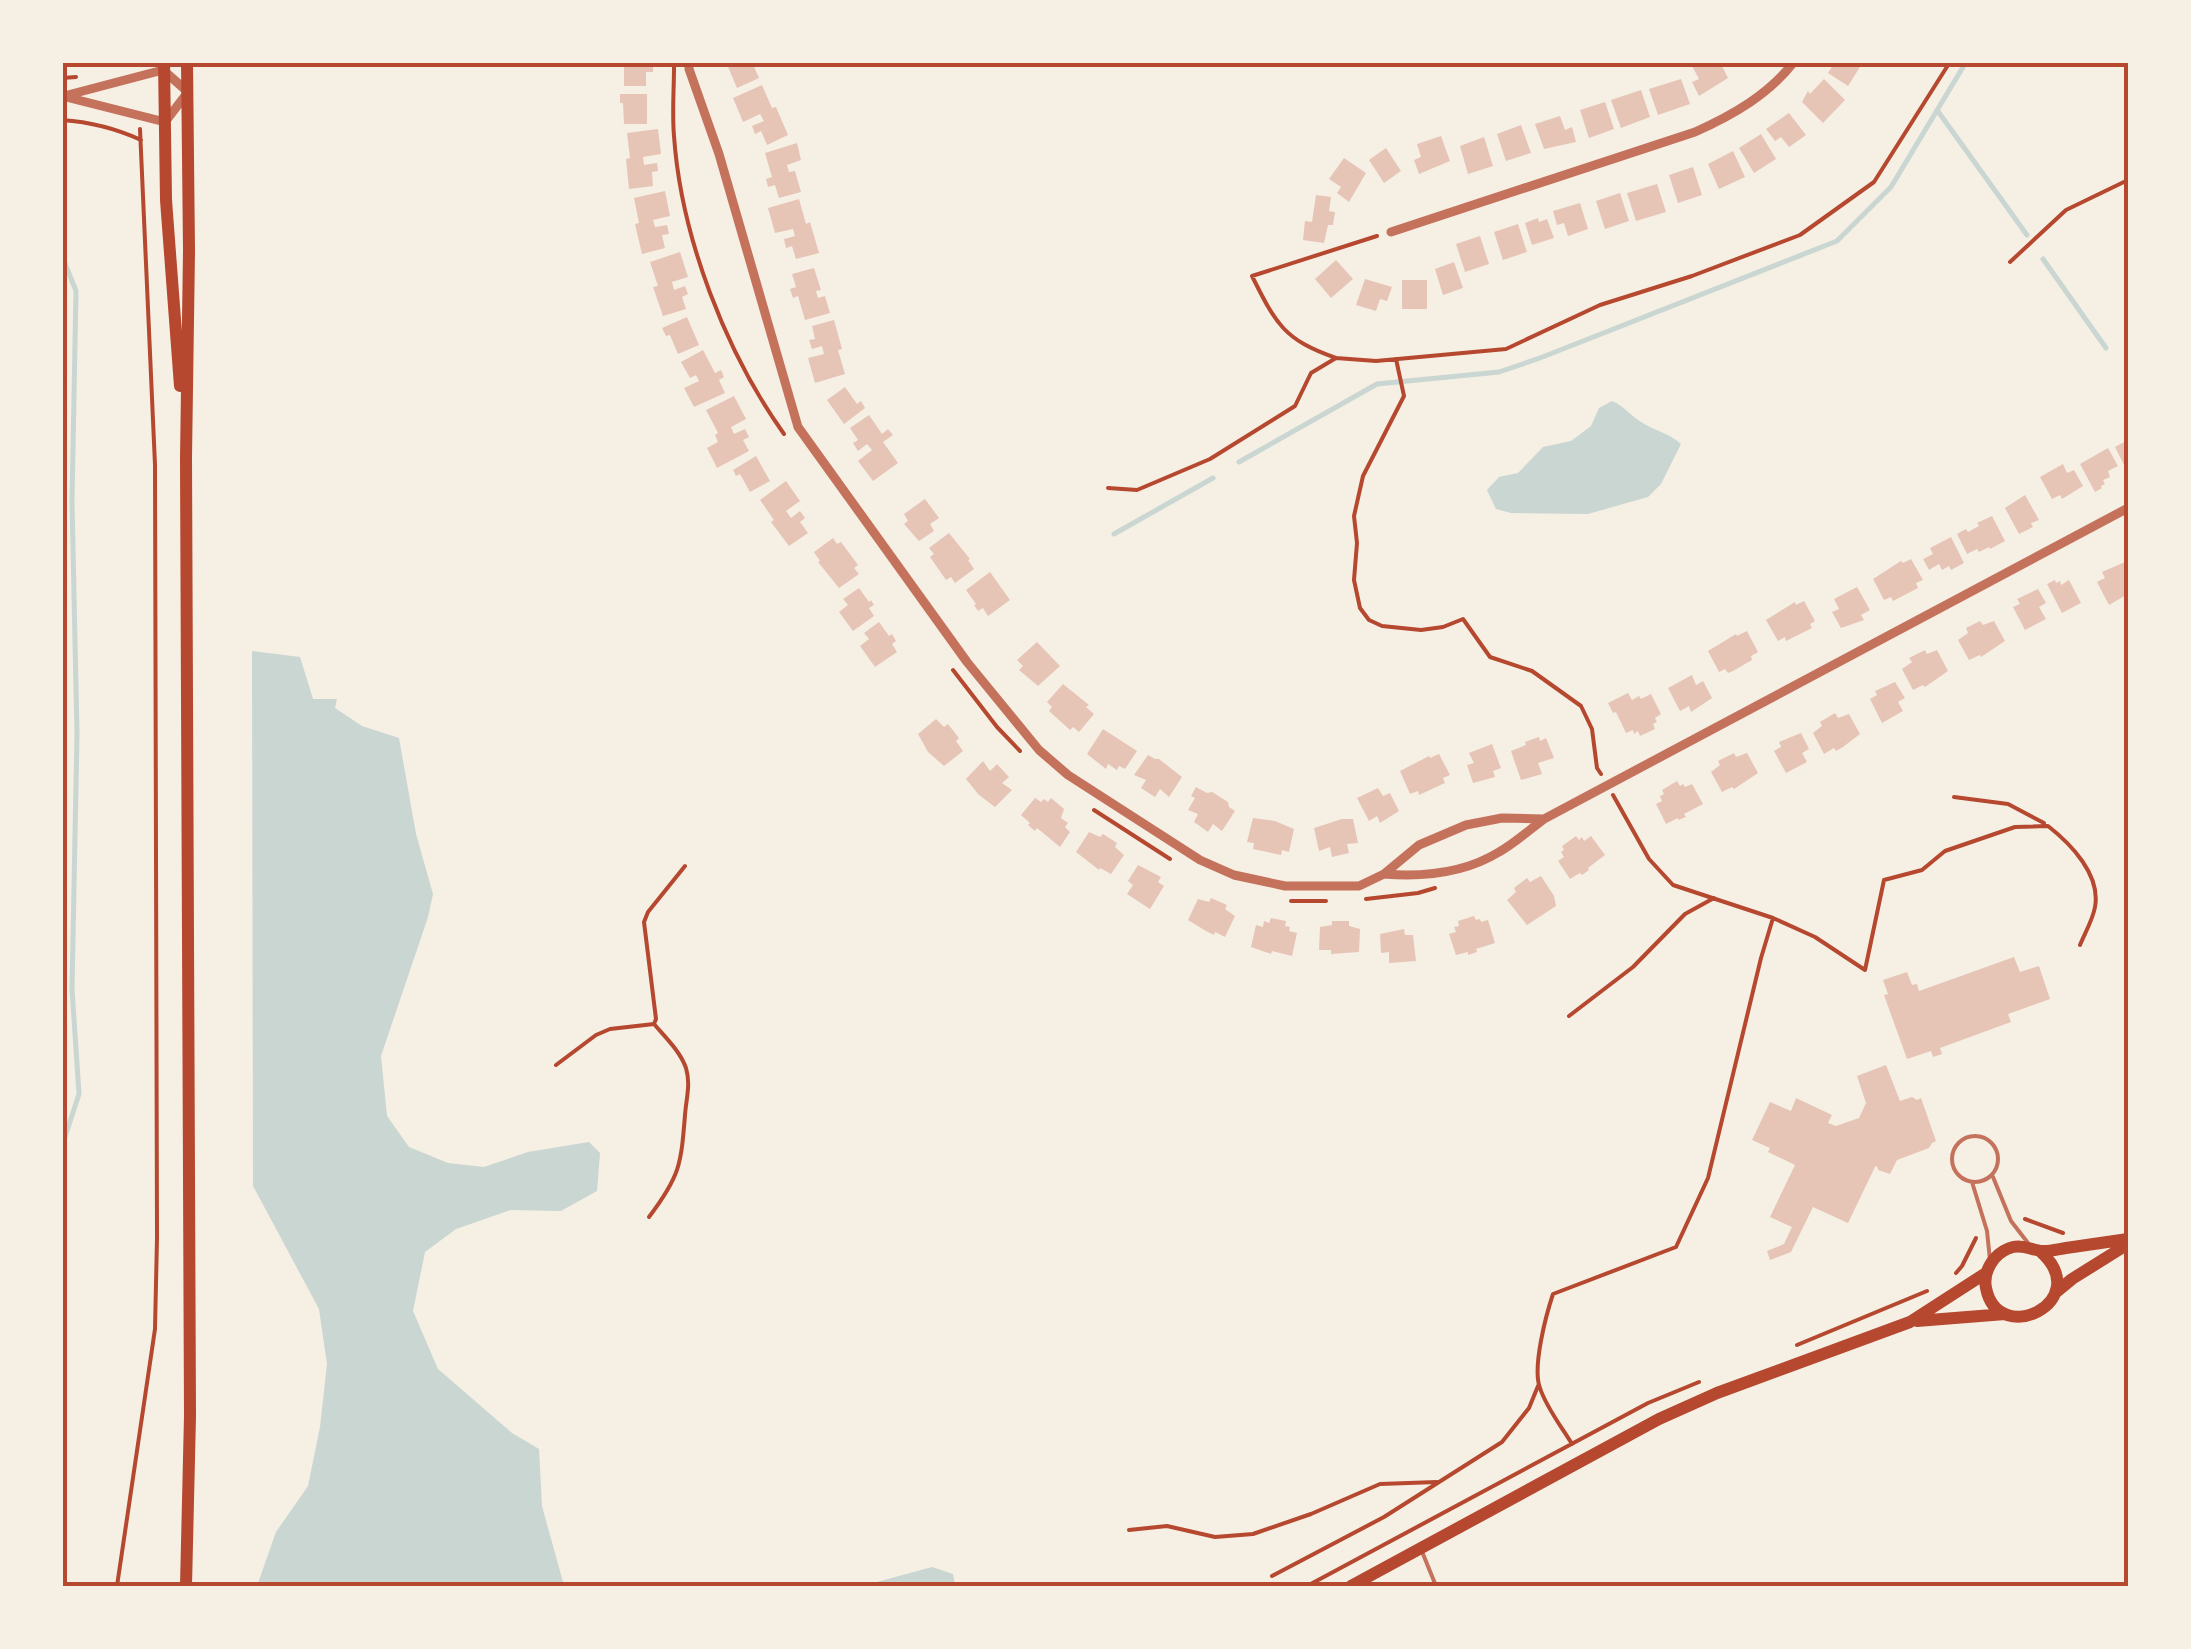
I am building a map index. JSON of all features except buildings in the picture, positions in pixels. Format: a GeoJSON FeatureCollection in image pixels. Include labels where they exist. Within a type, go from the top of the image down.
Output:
{"type":"FeatureCollection","features":[{"type":"Feature","properties":{"kind":"main road"},"geometry":{"type":"LineString","coordinates":[[186,1586],[190,1416],[187,62]]}},
{"type":"Feature","properties":{"kind":"main road"},"geometry":{"type":"LineString","coordinates":[[164,66],[167,218],[186,458]]}},
{"type":"Feature","properties":{"kind":"main road"},"geometry":{"type":"LineString","coordinates":[[1910,1322],[1988,1268],[2008,1248],[2128,1242]]}},
{"type":"Feature","properties":{"kind":"main road"},"geometry":{"type":"LineString","coordinates":[[2055,1293],[2128,1242]]}},
{"type":"Feature","properties":{"kind":"main road"},"geometry":{"type":"LineString","coordinates":[[1350,1586],[1659,1420],[1717,1393],[1910,1322],[1977,1314],[2017,1318],[2040,1312],[2055,1293],[2055,1270],[2036,1249]]}},
{"type":"Feature","properties":{"kind":"main road"},"geometry":{"type":"LineString","coordinates":[[1988,1268],[1989,1297],[2005,1314]]}},
{"type":"Feature","properties":{"kind":"street"},"geometry":{"type":"LineString","coordinates":[[689,62],[798,427],[966,662],[1039,750],[1068,775],[1200,860],[1234,875],[1285,886],[1359,886],[1384,874],[1419,845],[1466,825],[1502,818],[1544,818]]}},
{"type":"Feature","properties":{"kind":"street"},"geometry":{"type":"LineString","coordinates":[[1392,232],[1695,132],[1754,101],[1794,62]]}},
{"type":"Feature","properties":{"kind":"street"},"geometry":{"type":"LineString","coordinates":[[164,66],[188,92],[165,122],[63,96],[164,66]]}},
{"type":"Feature","properties":{"kind":"street"},"geometry":{"type":"LineString","coordinates":[[1384,874],[1450,872],[1497,854],[1544,818],[2128,508]]}},
{"type":"Feature","properties":{"kind":"lane"},"geometry":{"type":"LineString","coordinates":[[1967,1138],[1982,1138],[1994,1147],[1998,1161],[1992,1175],[1972,1182],[1959,1175],[1952,1162],[1956,1147],[1967,1138]]}},
{"type":"Feature","properties":{"kind":"lane"},"geometry":{"type":"LineString","coordinates":[[1992,1175],[2011,1220],[2036,1249]]}},
{"type":"Feature","properties":{"kind":"lane"},"geometry":{"type":"LineString","coordinates":[[1972,1182],[1987,1231],[1988,1268]]}},
{"type":"Feature","properties":{"kind":"lane"},"geometry":{"type":"LineString","coordinates":[[1420,1548],[1436,1586]]}},
{"type":"Feature","properties":{"kind":"path"},"geometry":{"type":"LineString","coordinates":[[674,62],[674,137],[688,220],[700,263],[740,362],[790,443]]}},
{"type":"Feature","properties":{"kind":"path"},"geometry":{"type":"LineString","coordinates":[[1392,232],[1252,276],[1284,331],[1308,348],[1336,358],[1376,361],[1506,349],[1600,306],[1800,235],[1874,182],[1950,62]]}},
{"type":"Feature","properties":{"kind":"path"},"geometry":{"type":"LineString","coordinates":[[117,1586],[155,1329],[157,1256],[154,464],[140,114]]}},
{"type":"Feature","properties":{"kind":"path"},"geometry":{"type":"LineString","coordinates":[[62,120],[90,122],[141,140]]}},
{"type":"Feature","properties":{"kind":"path"},"geometry":{"type":"LineString","coordinates":[[2010,262],[2066,210],[2128,180]]}},
{"type":"Feature","properties":{"kind":"path"},"geometry":{"type":"LineString","coordinates":[[1108,488],[1137,490],[1210,460],[1295,406],[1311,373],[1336,358]]}},
{"type":"Feature","properties":{"kind":"path"},"geometry":{"type":"LineString","coordinates":[[1396,359],[1404,396],[1363,476],[1354,516],[1354,580],[1360,608],[1369,620],[1382,626],[1421,630],[1463,619],[1490,657],[1532,672],[1581,706],[1592,729],[1597,768],[1649,858],[1673,885],[1773,918],[1815,937],[1865,970],[1884,880],[1922,870],[1945,851],[2014,827],[2048,826]]}},
{"type":"Feature","properties":{"kind":"path"},"geometry":{"type":"LineString","coordinates":[[954,670],[997,727],[1026,757]]}},
{"type":"Feature","properties":{"kind":"path"},"geometry":{"type":"LineString","coordinates":[[1954,797],[2008,804],[2063,837],[2095,885],[2095,907],[2080,945]]}},
{"type":"Feature","properties":{"kind":"path"},"geometry":{"type":"LineString","coordinates":[[1092,809],[1181,864]]}},
{"type":"Feature","properties":{"kind":"path"},"geometry":{"type":"LineString","coordinates":[[654,1024],[644,922],[685,866]]}},
{"type":"Feature","properties":{"kind":"path"},"geometry":{"type":"LineString","coordinates":[[1363,900],[1437,888]]}},
{"type":"Feature","properties":{"kind":"path"},"geometry":{"type":"LineString","coordinates":[[1569,1016],[1633,968],[1685,914],[1714,898]]}},
{"type":"Feature","properties":{"kind":"path"},"geometry":{"type":"LineString","coordinates":[[1286,900],[1332,901]]}},
{"type":"Feature","properties":{"kind":"path"},"geometry":{"type":"LineString","coordinates":[[1272,1576],[1384,1516],[1502,1442],[1529,1408],[1538,1386],[1542,1330],[1553,1294],[1676,1247],[1708,1178],[1773,918]]}},
{"type":"Feature","properties":{"kind":"path"},"geometry":{"type":"LineString","coordinates":[[556,1065],[610,1029],[654,1024]]}},
{"type":"Feature","properties":{"kind":"path"},"geometry":{"type":"LineString","coordinates":[[649,1217],[667,1194],[680,1167],[688,1081],[686,1066],[654,1024]]}},
{"type":"Feature","properties":{"kind":"path"},"geometry":{"type":"LineString","coordinates":[[2011,1220],[2020,1218],[2075,1238]]}},
{"type":"Feature","properties":{"kind":"path"},"geometry":{"type":"LineString","coordinates":[[1952,1278],[1978,1235],[1987,1231]]}},
{"type":"Feature","properties":{"kind":"path"},"geometry":{"type":"LineString","coordinates":[[1796,1346],[1935,1288]]}},
{"type":"Feature","properties":{"kind":"path"},"geometry":{"type":"LineString","coordinates":[[1307,1586],[1648,1402],[1712,1377]]}},
{"type":"Feature","properties":{"kind":"path"},"geometry":{"type":"LineString","coordinates":[[1538,1386],[1572,1444]]}},
{"type":"Feature","properties":{"kind":"path"},"geometry":{"type":"LineString","coordinates":[[1129,1530],[1167,1526],[1216,1536],[1252,1534],[1312,1514],[1380,1484],[1442,1482]]}},
{"type":"Feature","properties":{"kind":"shaded area"},"geometry":{"type":"Polygon","coordinates":[[[1612,401],[1681,444],[1661,484],[1648,497],[1588,514],[1511,513],[1496,509],[1487,490],[1499,477],[1518,473],[1543,447],[1571,441],[1591,426],[1599,408],[1612,401]]]}},
{"type":"Feature","properties":{"kind":"shaded area"},"geometry":{"type":"Polygon","coordinates":[[[252,651],[300,657],[313,699],[337,699],[335,708],[362,726],[399,738],[416,834],[433,894],[381,1056],[387,1116],[409,1147],[448,1163],[484,1167],[528,1152],[589,1142],[600,1153],[597,1191],[561,1211],[511,1210],[456,1229],[425,1252],[413,1311],[438,1369],[512,1433],[539,1449],[542,1506],[563,1582],[569,1586],[257,1586],[276,1532],[308,1486],[327,1364],[319,1309],[253,1186],[252,651]]]}},
{"type":"Feature","properties":{"kind":"shaded area"},"geometry":{"type":"Polygon","coordinates":[[[932,1567],[953,1574],[955,1586],[862,1586],[932,1567]]]}},
{"type":"Feature","properties":{"kind":"waterway"},"geometry":{"type":"LineString","coordinates":[[1239,462],[1377,384],[1499,372],[1837,241],[1891,187],[1966,62]]}},
{"type":"Feature","properties":{"kind":"waterway"},"geometry":{"type":"LineString","coordinates":[[1937,110],[2027,235]]}},
{"type":"Feature","properties":{"kind":"waterway"},"geometry":{"type":"LineString","coordinates":[[62,256],[76,291],[72,501],[77,734],[72,989],[79,1094],[62,1146]]}},
{"type":"Feature","properties":{"kind":"waterway"},"geometry":{"type":"LineString","coordinates":[[2043,259],[2106,348]]}},
{"type":"Feature","properties":{"kind":"waterway"},"geometry":{"type":"LineString","coordinates":[[1114,534],[1213,478]]}}]}
